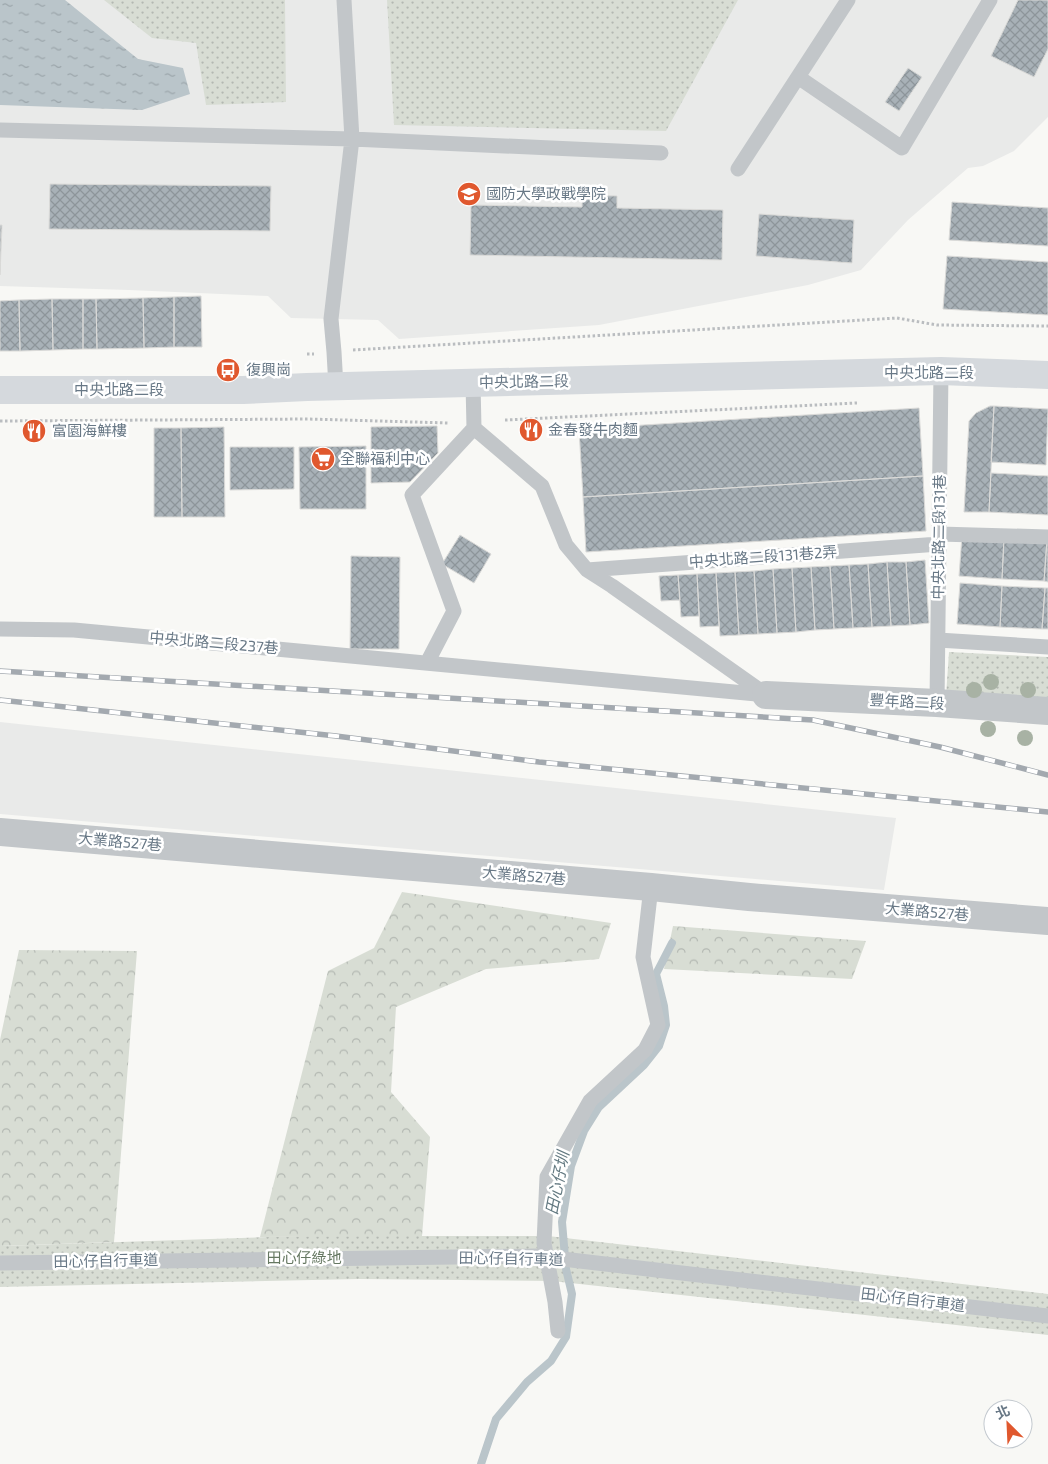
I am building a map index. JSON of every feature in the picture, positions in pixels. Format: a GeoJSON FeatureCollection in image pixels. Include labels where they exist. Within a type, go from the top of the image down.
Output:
{"type":"FeatureCollection","features":[{"type":"Feature","properties":{"kind":"street","name":"中央北路二段"},"geometry":{"type":"LineString","coordinates":[[0,390],[243,390],[941,372],[1048,375]]}},
{"type":"Feature","properties":{"kind":"street","name":"豐年路二段"},"geometry":{"type":"LineString","coordinates":[[766,695],[1048,710]]}},
{"type":"Feature","properties":{"kind":"street","name":"大業路527巷"},"geometry":{"type":"LineString","coordinates":[[0,832],[650,887],[759,898],[1048,921]]}},
{"type":"Feature","properties":{"kind":"lane"},"geometry":{"type":"LineString","coordinates":[[336,387],[330,319],[352,139],[344,0]]}},
{"type":"Feature","properties":{"kind":"lane"},"geometry":{"type":"LineString","coordinates":[[738,169],[848,0]]}},
{"type":"Feature","properties":{"kind":"lane"},"geometry":{"type":"LineString","coordinates":[[798,78],[902,148],[990,0]]}},
{"type":"Feature","properties":{"kind":"lane"},"geometry":{"type":"LineString","coordinates":[[0,130],[352,139],[661,153]]}},
{"type":"Feature","properties":{"kind":"lane","name":"中央北路二段131巷"},"geometry":{"type":"LineString","coordinates":[[937,703],[941,372]]}},
{"type":"Feature","properties":{"kind":"lane"},"geometry":{"type":"LineString","coordinates":[[427,663],[454,611],[412,495],[474,428],[473,383]]}},
{"type":"Feature","properties":{"kind":"lane"},"geometry":{"type":"LineString","coordinates":[[474,428],[542,486],[566,545],[587,570],[766,695]]}},
{"type":"Feature","properties":{"kind":"lane","name":"中央北路二段131巷2弄"},"geometry":{"type":"LineString","coordinates":[[587,570],[939,539],[1048,537]]}},
{"type":"Feature","properties":{"kind":"lane","name":"中央北路二段237巷"},"geometry":{"type":"LineString","coordinates":[[0,629],[74,630],[766,695]]}},
{"type":"Feature","properties":{"kind":"lane"},"geometry":{"type":"LineString","coordinates":[[938,640],[1048,646]]}},
{"type":"Feature","properties":{"kind":"lane"},"geometry":{"type":"LineString","coordinates":[[558,1331],[555,1302],[544,1243],[547,1177],[590,1101],[644,1050],[658,1025],[643,956],[650,887]]}},
{"type":"Feature","properties":{"kind":"lane","name":"田心仔自行車道"},"geometry":{"type":"LineString","coordinates":[[0,1263],[546,1257],[1048,1316]]}},
{"type":"Feature","properties":{"kind":"path"},"geometry":{"type":"LineString","coordinates":[[307,354],[399,346],[897,318],[936,325],[1048,326]]}},
{"type":"Feature","properties":{"kind":"path"},"geometry":{"type":"LineString","coordinates":[[505,420],[858,402]]}},
{"type":"Feature","properties":{"kind":"path"},"geometry":{"type":"LineString","coordinates":[[0,421],[308,419],[449,423]]}},
{"type":"Feature","properties":{"kind":"shaded area","name":"國防大學政戰學院"},"geometry":{"type":"Polygon","coordinates":[[[0,0],[1048,0],[1048,117],[1014,151],[983,166],[968,168],[908,220],[861,270],[808,285],[599,325],[399,339],[378,320],[291,318],[268,296],[0,286],[0,0]]]}},
{"type":"Feature","properties":{"kind":"shaded area"},"geometry":{"type":"Polygon","coordinates":[[[0,722],[896,818],[884,890],[0,814],[0,722]]]}},
{"type":"Feature","properties":{"kind":"green space"},"geometry":{"type":"Polygon","coordinates":[[[104,0],[285,0],[286,102],[206,105],[196,43],[152,38],[104,0]]]}},
{"type":"Feature","properties":{"kind":"green space"},"geometry":{"type":"Polygon","coordinates":[[[387,0],[738,0],[666,131],[394,125],[387,0]]]}},
{"type":"Feature","properties":{"kind":"green space"},"geometry":{"type":"Polygon","coordinates":[[[949,652],[1048,657],[1048,702],[946,696],[949,652]]]}},
{"type":"Feature","properties":{"kind":"green space"},"geometry":{"type":"Polygon","coordinates":[[[402,892],[611,923],[599,959],[486,969],[396,1007],[391,1092],[430,1137],[422,1236],[260,1237],[328,971],[374,948],[402,892]]]}},
{"type":"Feature","properties":{"kind":"green space"},"geometry":{"type":"Polygon","coordinates":[[[673,926],[866,941],[852,979],[664,969],[673,926]]]}},
{"type":"Feature","properties":{"kind":"green space"},"geometry":{"type":"Polygon","coordinates":[[[19,950],[137,951],[114,1242],[0,1246],[0,1040],[19,950]]]}},
{"type":"Feature","properties":{"kind":"green space","name":"田心仔綠地"},"geometry":{"type":"Polygon","coordinates":[[[302,1236],[548,1236],[1048,1294],[1048,1335],[552,1281],[359,1279],[0,1287],[0,1246],[302,1236]]]}},
{"type":"Feature","properties":{"kind":"water"},"geometry":{"type":"Polygon","coordinates":[[[0,0],[65,0],[138,59],[183,68],[190,94],[142,110],[0,105],[0,0]]]}},
{"type":"Feature","properties":{"kind":"building"},"geometry":{"type":"Polygon","coordinates":[[[1018,0],[1048,0],[1048,49],[1034,77],[991,56],[1018,0]]]}},
{"type":"Feature","properties":{"kind":"building"},"geometry":{"type":"Polygon","coordinates":[[[908,68],[922,77],[899,111],[885,102],[908,68]]]}},
{"type":"Feature","properties":{"kind":"building"},"geometry":{"type":"Polygon","coordinates":[[[50,184],[271,186],[270,231],[49,229],[50,184]]]}},
{"type":"Feature","properties":{"kind":"building"},"geometry":{"type":"Polygon","coordinates":[[[582,195],[617,196],[617,208],[723,210],[722,260],[470,255],[471,205],[582,207],[582,195]]]}},
{"type":"Feature","properties":{"kind":"building"},"geometry":{"type":"Polygon","coordinates":[[[952,202],[1048,208],[1048,246],[949,240],[952,202]]]}},
{"type":"Feature","properties":{"kind":"building"},"geometry":{"type":"Polygon","coordinates":[[[759,214],[854,220],[852,263],[756,256],[759,214]]]}},
{"type":"Feature","properties":{"kind":"building"},"geometry":{"type":"Polygon","coordinates":[[[0,225],[2,225],[0,275],[0,225]]]}},
{"type":"Feature","properties":{"kind":"building"},"geometry":{"type":"Polygon","coordinates":[[[947,256],[1048,262],[1048,315],[943,309],[947,256]]]}},
{"type":"Feature","properties":{"kind":"building"},"geometry":{"type":"Polygon","coordinates":[[[201,296],[202,347],[174,347],[174,297],[201,296]]]}},
{"type":"Feature","properties":{"kind":"building"},"geometry":{"type":"Polygon","coordinates":[[[174,297],[174,347],[144,348],[143,298],[174,297]]]}},
{"type":"Feature","properties":{"kind":"building"},"geometry":{"type":"Polygon","coordinates":[[[143,298],[144,348],[97,349],[96,299],[143,298]]]}},
{"type":"Feature","properties":{"kind":"building"},"geometry":{"type":"Polygon","coordinates":[[[52,299],[53,350],[20,351],[19,300],[52,299]]]}},
{"type":"Feature","properties":{"kind":"building"},"geometry":{"type":"Polygon","coordinates":[[[52,299],[83,299],[83,349],[53,350],[52,299]]]}},
{"type":"Feature","properties":{"kind":"building"},"geometry":{"type":"Polygon","coordinates":[[[83,299],[96,299],[97,349],[83,349],[83,299]]]}},
{"type":"Feature","properties":{"kind":"building"},"geometry":{"type":"Polygon","coordinates":[[[19,300],[20,351],[0,351],[0,301],[19,300]]]}},
{"type":"Feature","properties":{"kind":"building"},"geometry":{"type":"Polygon","coordinates":[[[994,406],[989,512],[964,512],[969,421],[976,413],[994,406]]]}},
{"type":"Feature","properties":{"kind":"building"},"geometry":{"type":"Polygon","coordinates":[[[994,406],[1048,409],[1046,465],[991,462],[994,406]]]}},
{"type":"Feature","properties":{"kind":"building"},"geometry":{"type":"Polygon","coordinates":[[[919,408],[923,476],[583,497],[579,429],[919,408]]]}},
{"type":"Feature","properties":{"kind":"building"},"geometry":{"type":"Polygon","coordinates":[[[437,426],[438,453],[410,482],[371,483],[371,427],[437,426]]]}},
{"type":"Feature","properties":{"kind":"building"},"geometry":{"type":"Polygon","coordinates":[[[224,427],[225,517],[182,517],[181,428],[224,427]]]}},
{"type":"Feature","properties":{"kind":"building"},"geometry":{"type":"Polygon","coordinates":[[[154,428],[181,428],[182,517],[154,517],[154,428]]]}},
{"type":"Feature","properties":{"kind":"building"},"geometry":{"type":"Polygon","coordinates":[[[366,446],[366,509],[300,509],[299,447],[366,446]]]}},
{"type":"Feature","properties":{"kind":"building"},"geometry":{"type":"Polygon","coordinates":[[[230,447],[294,447],[294,489],[230,490],[230,447]]]}},
{"type":"Feature","properties":{"kind":"building"},"geometry":{"type":"Polygon","coordinates":[[[991,473],[1048,476],[1048,515],[989,512],[991,473]]]}},
{"type":"Feature","properties":{"kind":"building"},"geometry":{"type":"Polygon","coordinates":[[[923,476],[926,531],[586,552],[583,497],[923,476]]]}},
{"type":"Feature","properties":{"kind":"building"},"geometry":{"type":"Polygon","coordinates":[[[460,535],[491,554],[474,583],[442,564],[460,535]]]}},
{"type":"Feature","properties":{"kind":"building"},"geometry":{"type":"Polygon","coordinates":[[[962,536],[1004,538],[1002,579],[959,576],[962,536]]]}},
{"type":"Feature","properties":{"kind":"building"},"geometry":{"type":"Polygon","coordinates":[[[1004,538],[1047,540],[1044,581],[1002,579],[1004,538]]]}},
{"type":"Feature","properties":{"kind":"building"},"geometry":{"type":"Polygon","coordinates":[[[1048,540],[1048,582],[1044,581],[1048,540]]]}},
{"type":"Feature","properties":{"kind":"building"},"geometry":{"type":"Polygon","coordinates":[[[351,556],[400,557],[399,649],[350,649],[351,556]]]}},
{"type":"Feature","properties":{"kind":"building"},"geometry":{"type":"Polygon","coordinates":[[[925,560],[929,623],[910,625],[906,562],[925,560]]]}},
{"type":"Feature","properties":{"kind":"building"},"geometry":{"type":"Polygon","coordinates":[[[887,562],[906,562],[910,625],[891,626],[887,562]]]}},
{"type":"Feature","properties":{"kind":"building"},"geometry":{"type":"Polygon","coordinates":[[[887,562],[891,626],[872,627],[868,564],[887,562]]]}},
{"type":"Feature","properties":{"kind":"building"},"geometry":{"type":"Polygon","coordinates":[[[868,564],[872,627],[853,628],[849,565],[868,564]]]}},
{"type":"Feature","properties":{"kind":"building"},"geometry":{"type":"Polygon","coordinates":[[[849,565],[853,628],[834,629],[830,566],[849,565]]]}},
{"type":"Feature","properties":{"kind":"building"},"geometry":{"type":"Polygon","coordinates":[[[830,566],[834,629],[815,630],[811,567],[830,566]]]}},
{"type":"Feature","properties":{"kind":"building"},"geometry":{"type":"Polygon","coordinates":[[[811,567],[815,630],[796,632],[792,568],[811,567]]]}},
{"type":"Feature","properties":{"kind":"building"},"geometry":{"type":"Polygon","coordinates":[[[792,568],[796,632],[777,633],[773,569],[792,568]]]}},
{"type":"Feature","properties":{"kind":"building"},"geometry":{"type":"Polygon","coordinates":[[[773,569],[777,633],[758,634],[754,571],[773,569]]]}},
{"type":"Feature","properties":{"kind":"building"},"geometry":{"type":"Polygon","coordinates":[[[754,571],[758,634],[739,635],[735,572],[754,571]]]}},
{"type":"Feature","properties":{"kind":"building"},"geometry":{"type":"Polygon","coordinates":[[[735,572],[739,635],[720,636],[716,573],[735,572]]]}},
{"type":"Feature","properties":{"kind":"building"},"geometry":{"type":"Polygon","coordinates":[[[716,573],[719,626],[700,627],[697,574],[716,573]]]}},
{"type":"Feature","properties":{"kind":"building"},"geometry":{"type":"Polygon","coordinates":[[[697,574],[699,616],[681,617],[678,575],[697,574]]]}},
{"type":"Feature","properties":{"kind":"building"},"geometry":{"type":"Polygon","coordinates":[[[678,575],[680,600],[661,601],[659,576],[678,575]]]}},
{"type":"Feature","properties":{"kind":"building"},"geometry":{"type":"Polygon","coordinates":[[[960,583],[1002,586],[1000,627],[957,624],[960,583]]]}},
{"type":"Feature","properties":{"kind":"building"},"geometry":{"type":"Polygon","coordinates":[[[1002,586],[1045,588],[1042,629],[1000,627],[1002,586]]]}},
{"type":"Feature","properties":{"kind":"building"},"geometry":{"type":"Polygon","coordinates":[[[1045,588],[1048,588],[1048,629],[1042,629],[1045,588]]]}},
{"type":"Feature","properties":{"kind":"waterway","name":"田心仔圳"},"geometry":{"type":"LineString","coordinates":[[481,1464],[496,1419],[527,1382],[551,1361],[566,1337],[572,1294],[566,1269],[562,1222],[571,1166],[584,1131],[599,1107],[644,1065],[659,1046],[666,1025],[664,1006],[656,974],[672,943]]}},
{"type":"Feature","properties":{"kind":"railway"},"geometry":{"type":"LineString","coordinates":[[0,671],[813,720],[940,747],[1048,775]]}},
{"type":"Feature","properties":{"kind":"railway"},"geometry":{"type":"LineString","coordinates":[[0,700],[336,736],[539,762],[1048,812]]}},
{"type":"Feature","properties":{"kind":"place","name":"國防大學政戰學院"},"geometry":{"type":"Point","coordinates":[469,194]}},
{"type":"Feature","properties":{"kind":"place","name":"復興崗"},"geometry":{"type":"Point","coordinates":[228,370]}},
{"type":"Feature","properties":{"kind":"place","name":"金春發牛肉麵"},"geometry":{"type":"Point","coordinates":[531,430]}},
{"type":"Feature","properties":{"kind":"place","name":"富園海鮮樓"},"geometry":{"type":"Point","coordinates":[34,431]}},
{"type":"Feature","properties":{"kind":"place","name":"全聯福利中心"},"geometry":{"type":"Point","coordinates":[323,459]}}]}
